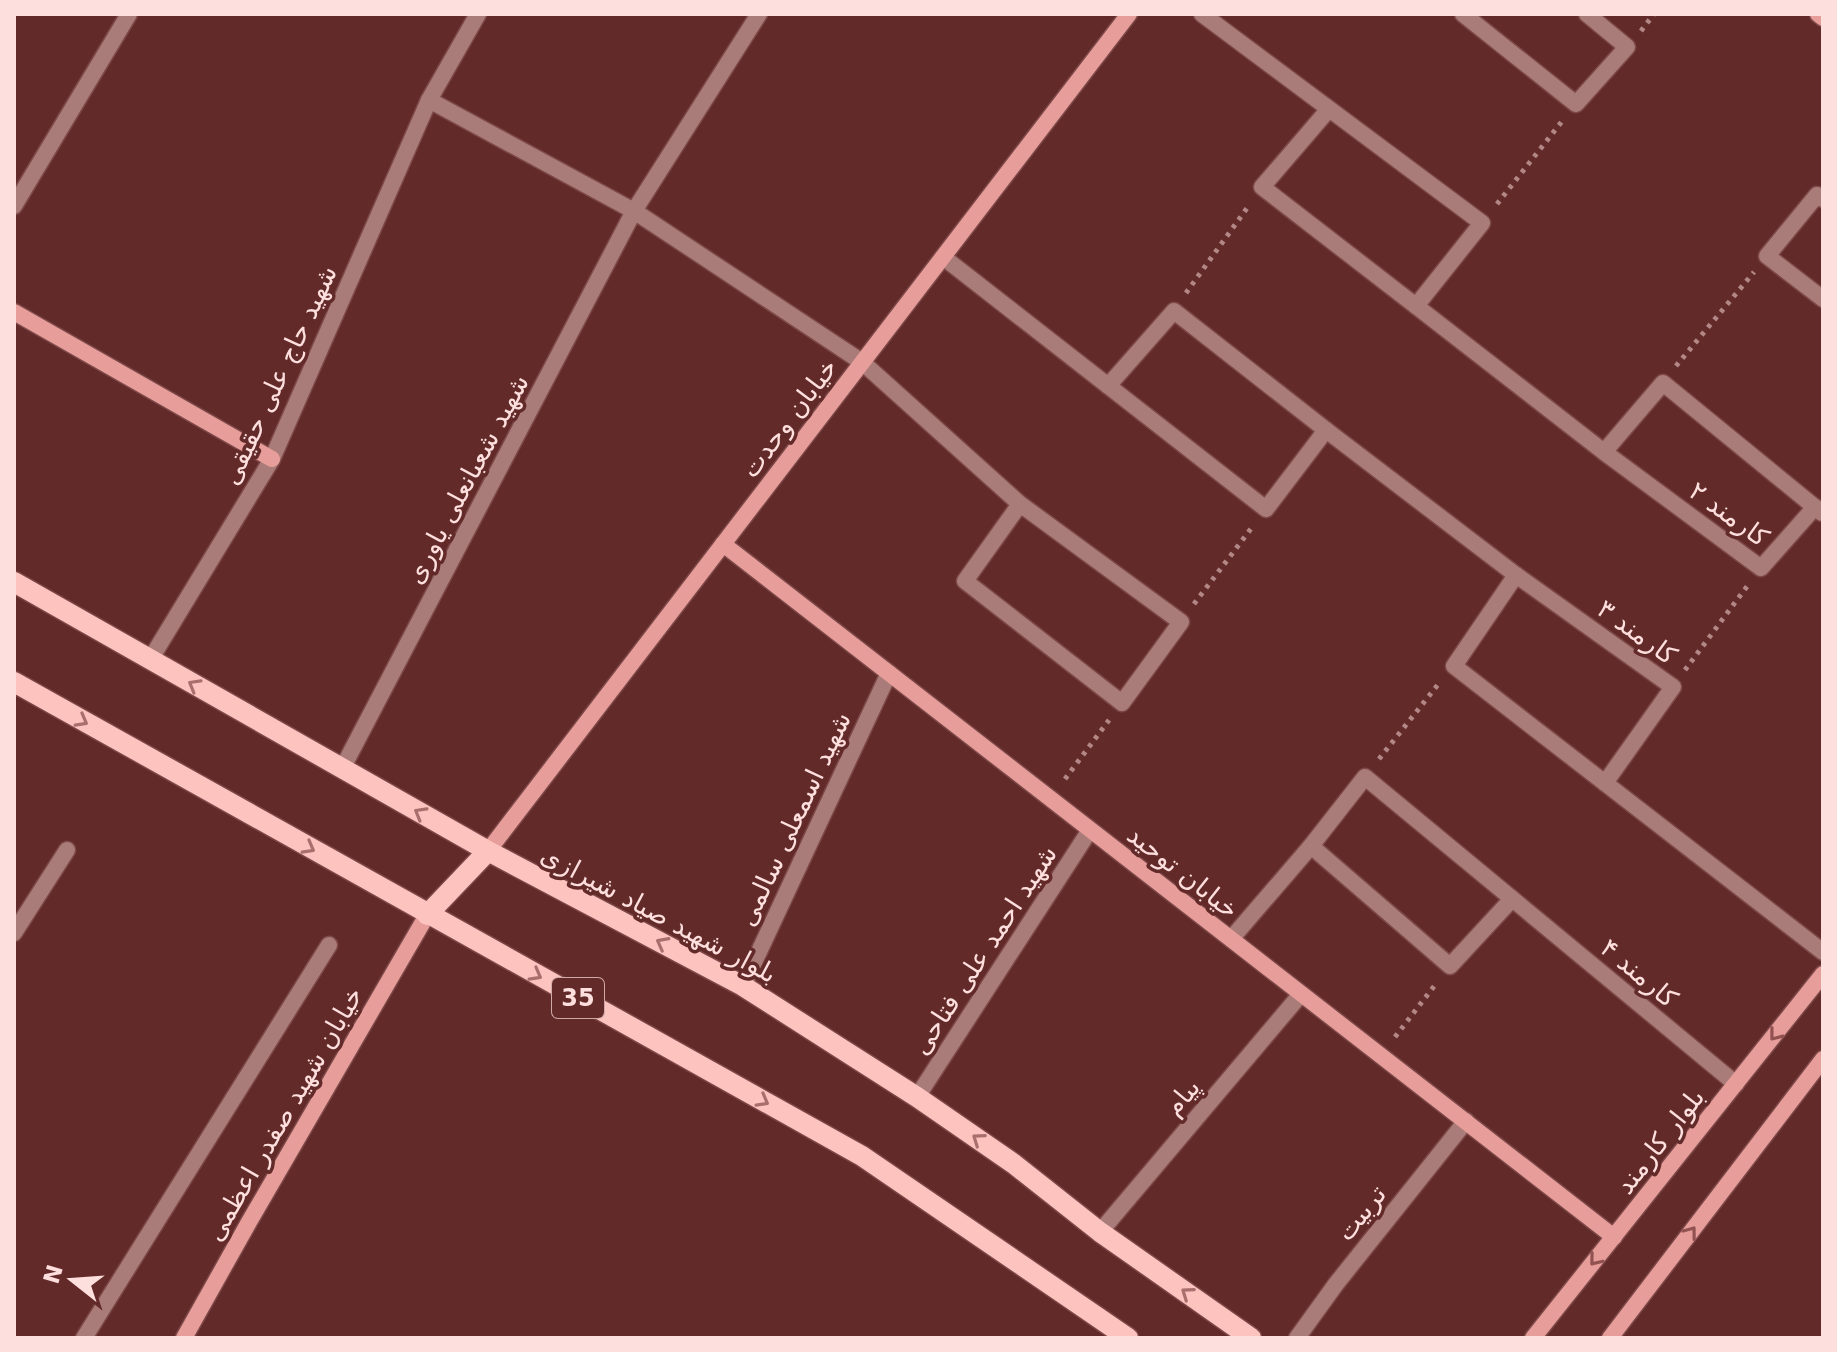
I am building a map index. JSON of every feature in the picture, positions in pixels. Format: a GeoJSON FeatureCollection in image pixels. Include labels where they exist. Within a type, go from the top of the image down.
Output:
{"type":"FeatureCollection","features":[{"type":"Feature","properties":{"kind":"main road","name":"بلوار شهید صیاد شیرازی"},"geometry":{"type":"LineString","coordinates":[[14,582],[488,851],[743,986],[917,1097],[1014,1164],[1100,1232],[1251,1338]]}},
{"type":"Feature","properties":{"kind":"main road","name":"35"},"geometry":{"type":"LineString","coordinates":[[14,682],[862,1156],[1128,1338]]}},
{"type":"Feature","properties":{"kind":"main road"},"geometry":{"type":"LineString","coordinates":[[427,915],[488,851]]}},
{"type":"Feature","properties":{"kind":"street"},"geometry":{"type":"LineString","coordinates":[[14,206],[129,14]]}},
{"type":"Feature","properties":{"kind":"street","name":"شهید حاج علی حقیقی"},"geometry":{"type":"LineString","coordinates":[[150,660],[272,459],[429,100],[478,14]]}},
{"type":"Feature","properties":{"kind":"street","name":"شهید شعبانعلی یاوری"},"geometry":{"type":"LineString","coordinates":[[342,769],[634,211],[759,14]]}},
{"type":"Feature","properties":{"kind":"street","name":"خیابان وحدت"},"geometry":{"type":"LineString","coordinates":[[488,851],[1129,14]]}},
{"type":"Feature","properties":{"kind":"street"},"geometry":{"type":"LineString","coordinates":[[1202,14],[1482,223],[1416,306]]}},
{"type":"Feature","properties":{"kind":"street"},"geometry":{"type":"LineString","coordinates":[[1463,14],[1576,104],[1627,47],[1587,14]]}},
{"type":"Feature","properties":{"kind":"street"},"geometry":{"type":"LineString","coordinates":[[429,100],[634,211],[862,362],[1020,504],[1181,622],[1122,703],[965,581],[1020,504]]}},
{"type":"Feature","properties":{"kind":"street"},"geometry":{"type":"LineString","coordinates":[[1262,187],[1329,109]]}},
{"type":"Feature","properties":{"kind":"street","name":"کارمند ۲"},"geometry":{"type":"LineString","coordinates":[[1262,187],[1604,452],[1761,568],[1819,510],[1663,383],[1656,391]]}},
{"type":"Feature","properties":{"kind":"street"},"geometry":{"type":"LineString","coordinates":[[1820,197],[1767,256],[1823,299]]}},
{"type":"Feature","properties":{"kind":"street"},"geometry":{"type":"LineString","coordinates":[[943,257],[1266,509],[1326,430]]}},
{"type":"Feature","properties":{"kind":"street"},"geometry":{"type":"LineString","coordinates":[[1108,386],[1174,311]]}},
{"type":"Feature","properties":{"kind":"street","name":"کارمند ۳"},"geometry":{"type":"LineString","coordinates":[[1174,311],[1516,575],[1673,687],[1605,783]]}},
{"type":"Feature","properties":{"kind":"street"},"geometry":{"type":"LineString","coordinates":[[14,312],[272,459]]}},
{"type":"Feature","properties":{"kind":"street"},"geometry":{"type":"LineString","coordinates":[[1604,452],[1656,391]]}},
{"type":"Feature","properties":{"kind":"street","name":"خیابان توحید"},"geometry":{"type":"LineString","coordinates":[[723,544],[1614,1237]]}},
{"type":"Feature","properties":{"kind":"street"},"geometry":{"type":"LineString","coordinates":[[1516,575],[1454,666],[1823,952]]}},
{"type":"Feature","properties":{"kind":"street","name":"شهید اسمعلی سالمی"},"geometry":{"type":"LineString","coordinates":[[743,986],[889,673]]}},
{"type":"Feature","properties":{"kind":"street"},"geometry":{"type":"LineString","coordinates":[[1231,939],[1365,777]]}},
{"type":"Feature","properties":{"kind":"street","name":"کارمند ۴"},"geometry":{"type":"LineString","coordinates":[[1365,777],[1736,1084]]}},
{"type":"Feature","properties":{"kind":"street","name":"شهید احمد علی فتاحی"},"geometry":{"type":"LineString","coordinates":[[917,1097],[1090,830]]}},
{"type":"Feature","properties":{"kind":"street"},"geometry":{"type":"LineString","coordinates":[[1311,846],[1450,966],[1512,899]]}},
{"type":"Feature","properties":{"kind":"street"},"geometry":{"type":"LineString","coordinates":[[14,933],[67,850]]}},
{"type":"Feature","properties":{"kind":"street","name":"خیابان شهید صفدر اعظمی"},"geometry":{"type":"LineString","coordinates":[[184,1338],[427,915]]}},
{"type":"Feature","properties":{"kind":"street"},"geometry":{"type":"LineString","coordinates":[[84,1338],[329,945]]}},
{"type":"Feature","properties":{"kind":"street","name":"بلوار کارمند"},"geometry":{"type":"LineString","coordinates":[[1533,1338],[1823,974]]}},
{"type":"Feature","properties":{"kind":"street","name":"پیام"},"geometry":{"type":"LineString","coordinates":[[1100,1232],[1301,994]]}},
{"type":"Feature","properties":{"kind":"street"},"geometry":{"type":"LineString","coordinates":[[1610,1338],[1823,1059]]}},
{"type":"Feature","properties":{"kind":"street","name":"تربیت"},"geometry":{"type":"LineString","coordinates":[[1297,1338],[1336,1284],[1466,1121]]}},
{"type":"Feature","properties":{"kind":"path"},"geometry":{"type":"LineString","coordinates":[[1482,223],[1576,104]]}},
{"type":"Feature","properties":{"kind":"path"},"geometry":{"type":"LineString","coordinates":[[1174,311],[1262,187]]}},
{"type":"Feature","properties":{"kind":"path"},"geometry":{"type":"LineString","coordinates":[[1656,391],[1767,256]]}},
{"type":"Feature","properties":{"kind":"path"},"geometry":{"type":"LineString","coordinates":[[1181,622],[1266,509]]}},
{"type":"Feature","properties":{"kind":"path"},"geometry":{"type":"LineString","coordinates":[[1673,687],[1761,568]]}},
{"type":"Feature","properties":{"kind":"path"},"geometry":{"type":"LineString","coordinates":[[1365,777],[1454,666]]}},
{"type":"Feature","properties":{"kind":"path"},"geometry":{"type":"LineString","coordinates":[[1051,799],[1122,703]]}},
{"type":"Feature","properties":{"kind":"path"},"geometry":{"type":"LineString","coordinates":[[1381,1055],[1450,966]]}}]}
